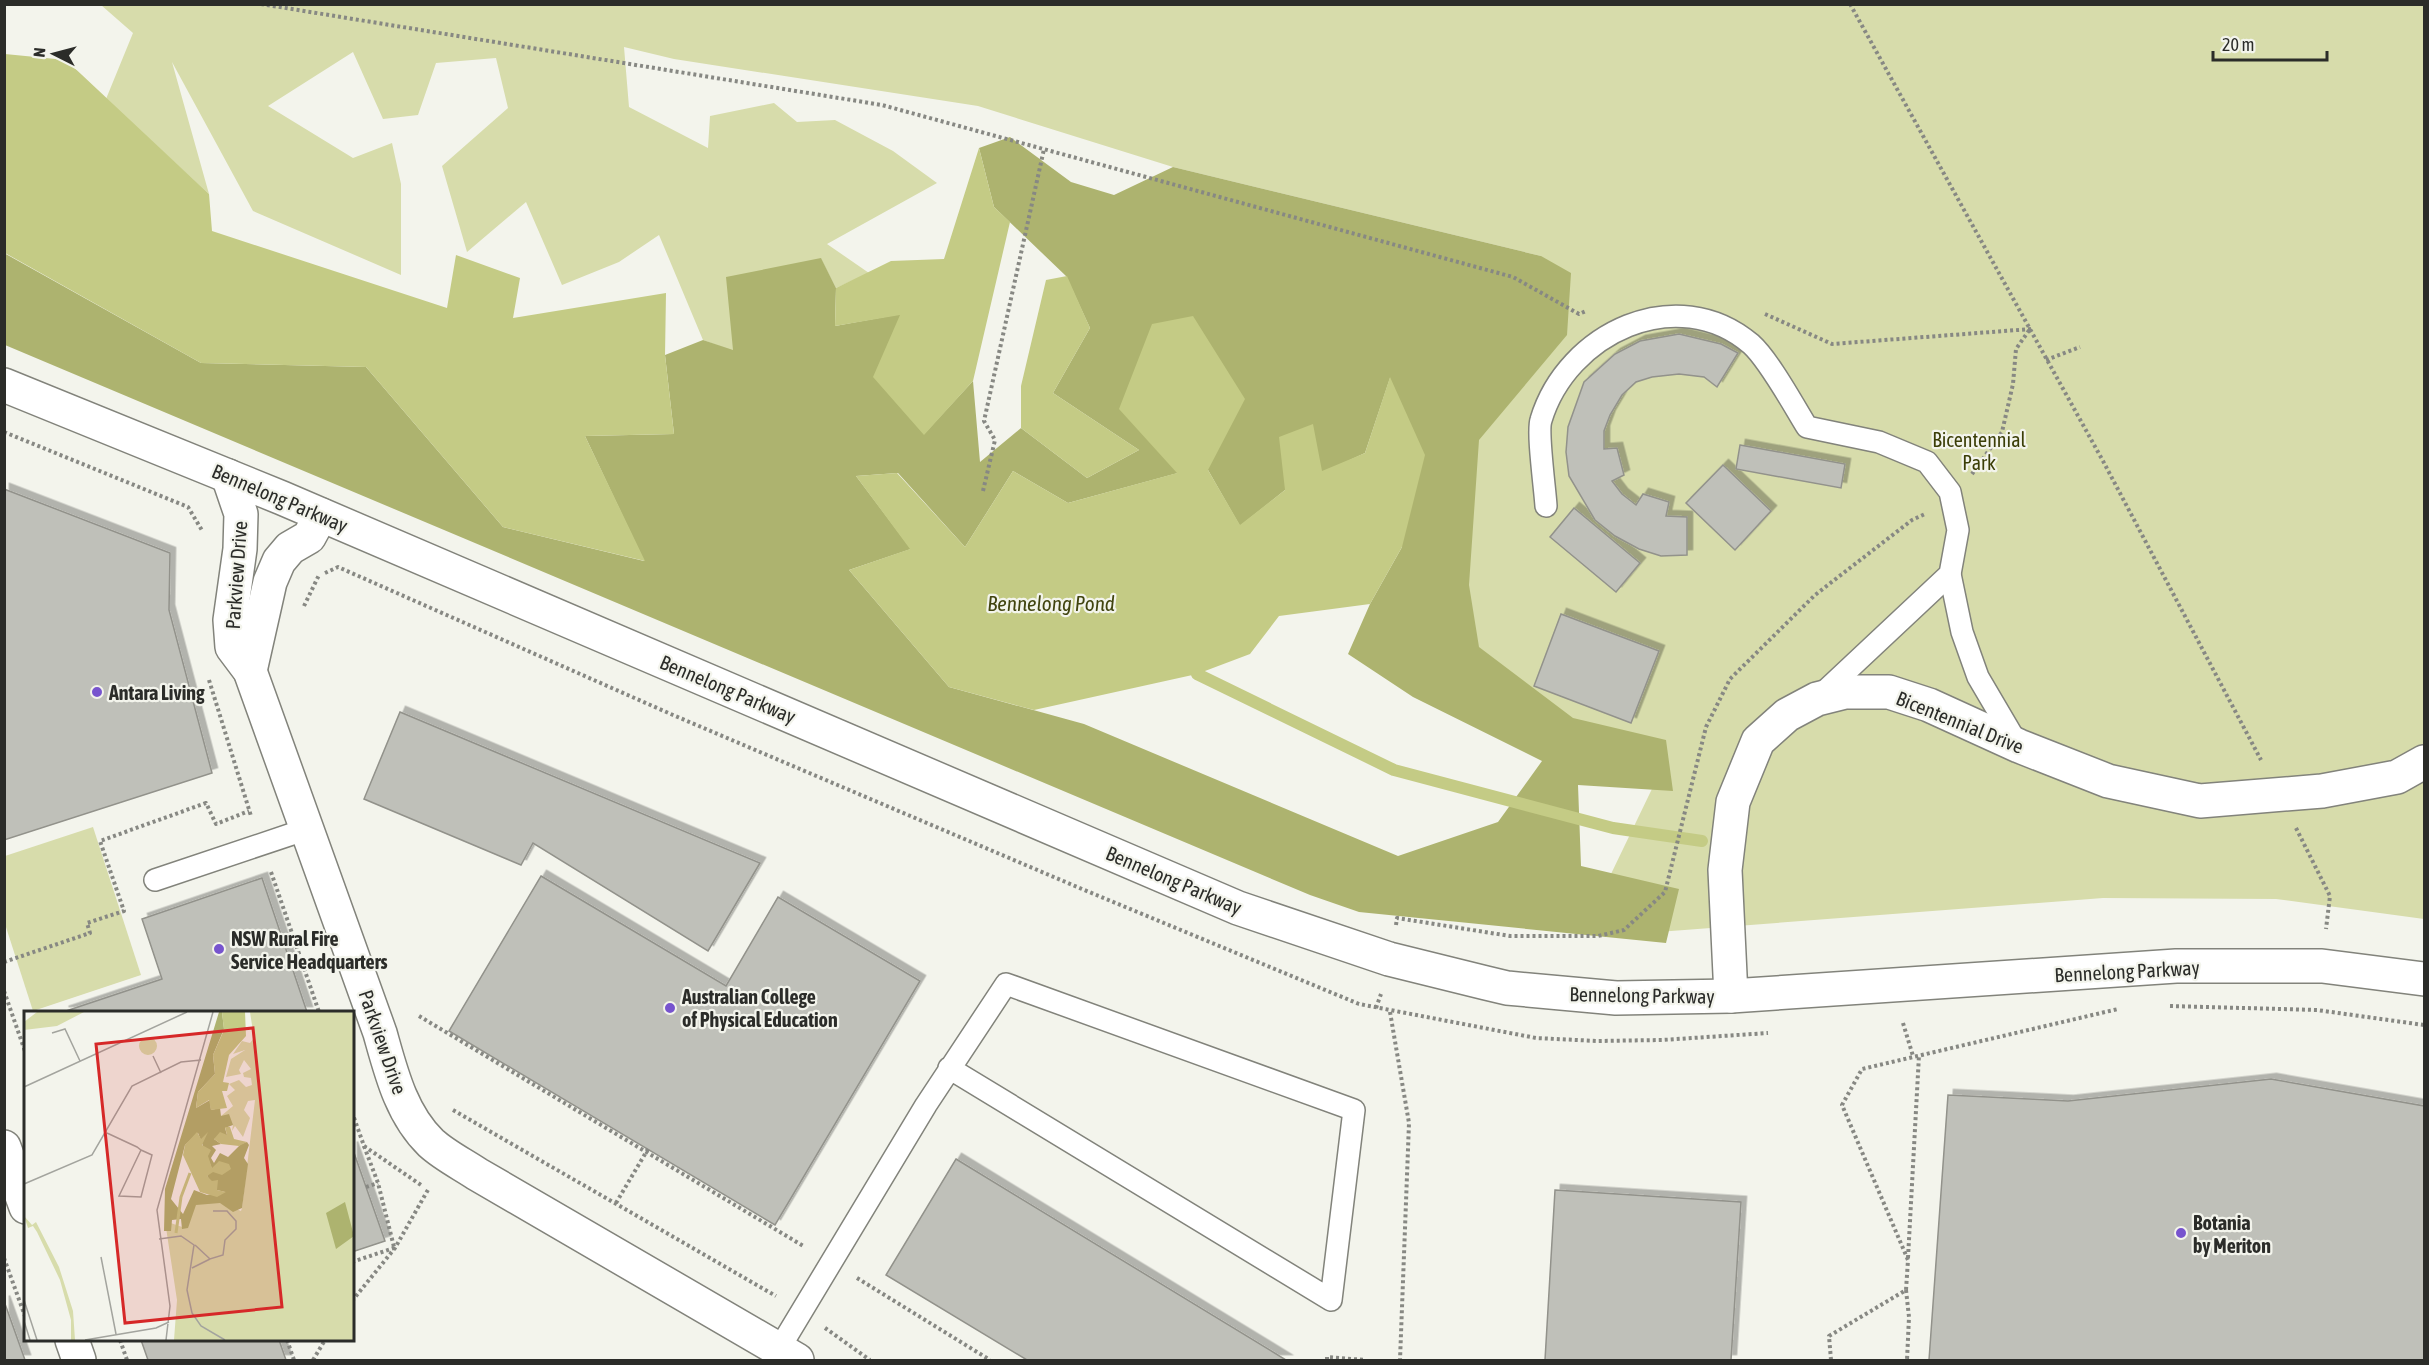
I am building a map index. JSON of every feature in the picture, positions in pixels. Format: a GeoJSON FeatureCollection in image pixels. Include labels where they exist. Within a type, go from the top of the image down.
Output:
{"type":"FeatureCollection","features":[{"type":"Feature","properties":{"kind":"street","name":"Bennelong Parkway"},"geometry":{"type":"LineString","coordinates":[[4,385],[321,515],[1238,908],[1389,959],[1507,988],[1616,998],[1731,996],[2175,966],[2322,966],[2424,979]]}},
{"type":"Feature","properties":{"kind":"street","name":"Parkview Drive"},"geometry":{"type":"LineString","coordinates":[[228,476],[241,514],[240,549],[230,620],[232,647],[250,671],[380,1033],[396,1088],[415,1124],[431,1143],[477,1174],[788,1355]]}},
{"type":"Feature","properties":{"kind":"street","name":"Parkview Drive"},"geometry":{"type":"LineString","coordinates":[[250,671],[270,582],[279,561],[290,548],[309,537],[321,515]]}},
{"type":"Feature","properties":{"kind":"street","name":"Bicentennial Drive"},"geometry":{"type":"LineString","coordinates":[[1731,996],[1725,870],[1732,802],[1758,741],[1787,715],[1817,699],[1845,692],[1888,692],[1929,705],[2019,746],[2108,780],[2200,801],[2322,791],[2397,777],[2424,762]]}},
{"type":"Feature","properties":{"kind":"street"},"geometry":{"type":"LineString","coordinates":[[4,1147],[24,1202]]}},
{"type":"Feature","properties":{"kind":"street"},"geometry":{"type":"LineString","coordinates":[[72,1341],[79,1360]]}},
{"type":"Feature","properties":{"kind":"lane"},"geometry":{"type":"LineString","coordinates":[[1546,506],[1540,421],[1557,386],[1580,354],[1614,330],[1648,318],[1682,316],[1720,324],[1752,345],[1807,427],[1879,442],[1927,462],[1950,492],[1958,530],[1950,574],[1962,632],[1978,676],[2019,746]]}},
{"type":"Feature","properties":{"kind":"lane"},"geometry":{"type":"LineString","coordinates":[[1817,699],[1950,574]]}},
{"type":"Feature","properties":{"kind":"lane"},"geometry":{"type":"LineString","coordinates":[[155,880],[307,829]]}},
{"type":"Feature","properties":{"kind":"lane"},"geometry":{"type":"LineString","coordinates":[[788,1355],[802,1311],[949,1068],[1006,984],[1354,1110],[1331,1300],[949,1068]]}},
{"type":"Feature","properties":{"kind":"path"},"geometry":{"type":"LineString","coordinates":[[261,4],[882,105],[1513,277],[1580,314],[1590,310]]}},
{"type":"Feature","properties":{"kind":"path"},"geometry":{"type":"LineString","coordinates":[[1850,4],[2103,461],[2280,796],[2330,896],[2322,966]]}},
{"type":"Feature","properties":{"kind":"path"},"geometry":{"type":"LineString","coordinates":[[983,491],[994,440],[984,421],[1044,149]]}},
{"type":"Feature","properties":{"kind":"path"},"geometry":{"type":"LineString","coordinates":[[1760,312],[1832,344],[2031,329]]}},
{"type":"Feature","properties":{"kind":"path"},"geometry":{"type":"LineString","coordinates":[[1397,918],[1510,936],[1598,936],[1624,930],[1665,892],[1706,727],[1730,679],[1815,595],[1976,470],[2002,432],[2013,384],[2016,349],[2031,329]]}},
{"type":"Feature","properties":{"kind":"path"},"geometry":{"type":"LineString","coordinates":[[2046,360],[2080,347]]}},
{"type":"Feature","properties":{"kind":"path"},"geometry":{"type":"LineString","coordinates":[[4,432],[188,507],[205,535]]}},
{"type":"Feature","properties":{"kind":"path"},"geometry":{"type":"LineString","coordinates":[[207,675],[249,811],[319,1011]]}},
{"type":"Feature","properties":{"kind":"path"},"geometry":{"type":"LineString","coordinates":[[4,962],[90,933],[87,923],[124,911],[100,841],[207,803],[216,824],[249,811]]}},
{"type":"Feature","properties":{"kind":"path"},"geometry":{"type":"LineString","coordinates":[[1376,1008],[1383,988]]}},
{"type":"Feature","properties":{"kind":"path"},"geometry":{"type":"LineString","coordinates":[[4,991],[24,1048]]}},
{"type":"Feature","properties":{"kind":"path"},"geometry":{"type":"LineString","coordinates":[[1908,1260],[1842,1105],[1862,1068],[2123,1007]]}},
{"type":"Feature","properties":{"kind":"path"},"geometry":{"type":"LineString","coordinates":[[2317,1010],[2424,1025]]}},
{"type":"Feature","properties":{"kind":"path"},"geometry":{"type":"LineString","coordinates":[[1390,1012],[1409,1123],[1401,1360]]}},
{"type":"Feature","properties":{"kind":"path"},"geometry":{"type":"LineString","coordinates":[[419,1016],[802,1245]]}},
{"type":"Feature","properties":{"kind":"path"},"geometry":{"type":"LineString","coordinates":[[1903,1023],[1913,1056]]}},
{"type":"Feature","properties":{"kind":"path"},"geometry":{"type":"LineString","coordinates":[[1907,1360],[1909,1317],[1906,1290],[1919,1055]]}},
{"type":"Feature","properties":{"kind":"path"},"geometry":{"type":"LineString","coordinates":[[354,1118],[378,1184],[395,1248]]}},
{"type":"Feature","properties":{"kind":"path"},"geometry":{"type":"LineString","coordinates":[[471,1120],[802,1311],[870,1360]]}},
{"type":"Feature","properties":{"kind":"path"},"geometry":{"type":"LineString","coordinates":[[364,1146],[428,1190]]}},
{"type":"Feature","properties":{"kind":"path"},"geometry":{"type":"LineString","coordinates":[[616,1203],[647,1151]]}},
{"type":"Feature","properties":{"kind":"path"},"geometry":{"type":"LineString","coordinates":[[354,1299],[395,1248],[433,1182]]}},
{"type":"Feature","properties":{"kind":"path"},"geometry":{"type":"LineString","coordinates":[[366,1187],[378,1184]]}},
{"type":"Feature","properties":{"kind":"path"},"geometry":{"type":"LineString","coordinates":[[354,1261],[395,1248]]}},
{"type":"Feature","properties":{"kind":"path"},"geometry":{"type":"LineString","coordinates":[[4,1258],[24,1313]]}},
{"type":"Feature","properties":{"kind":"path"},"geometry":{"type":"LineString","coordinates":[[849,1273],[990,1360]]}},
{"type":"Feature","properties":{"kind":"path"},"geometry":{"type":"LineString","coordinates":[[1831,1360],[1829,1336],[1906,1290]]}},
{"type":"Feature","properties":{"kind":"path"},"geometry":{"type":"LineString","coordinates":[[120,1341],[126,1360]]}},
{"type":"Feature","properties":{"kind":"path"},"geometry":{"type":"LineString","coordinates":[[287,1341],[294,1360]]}},
{"type":"Feature","properties":{"kind":"path"},"geometry":{"type":"LineString","coordinates":[[313,1360],[325,1341]]}},
{"type":"Feature","properties":{"kind":"path"},"geometry":{"type":"LineString","coordinates":[[1327,1360],[1327,1357],[1365,1360]]}},
{"type":"Feature","properties":{"kind":"green space","name":"Bicentennial Park"},"geometry":{"type":"Polygon","coordinates":[[[101,5],[2424,5],[2424,919],[2276,899],[2103,898],[1658,932],[1584,930],[1663,766],[1358,656],[1541,256],[1173,167],[978,106],[674,59],[624,47],[629,107],[708,148],[710,116],[774,103],[797,122],[835,120],[893,151],[937,183],[827,244],[869,273],[836,288],[821,259],[733,351],[703,340],[659,235],[619,262],[562,285],[526,202],[467,252],[442,166],[508,108],[496,58],[436,63],[418,115],[383,119],[353,52],[268,106],[353,158],[392,143],[401,184],[401,275],[253,211],[172,62],[209,194],[106,99],[133,33],[101,5]]]}},
{"type":"Feature","properties":{"kind":"green space"},"geometry":{"type":"Polygon","coordinates":[[[93,827],[141,975],[33,1011],[5,924],[5,856],[93,827]]]}},
{"type":"Feature","properties":{"kind":"shaded area"},"geometry":{"type":"Polygon","coordinates":[[[1010,137],[1071,182],[1114,195],[1173,167],[1541,256],[1571,273],[1567,335],[1479,440],[1469,585],[1479,647],[1573,718],[1666,740],[1673,791],[1578,785],[1581,866],[1679,889],[1666,943],[1359,912],[1310,895],[5,345],[4,253],[201,363],[366,367],[503,527],[644,561],[585,436],[674,434],[665,355],[703,340],[733,350],[726,277],[821,258],[836,288],[835,326],[901,314],[924,434],[973,381],[980,462],[1021,428],[1087,478],[1139,450],[1053,393],[1090,328],[1066,276],[994,207],[979,148],[1010,137]],[[1390,378],[1365,453],[1285,490],[1240,526],[1208,470],[1178,473],[1068,503],[1013,471],[965,547],[898,473],[856,476],[911,549],[849,570],[949,687],[1084,724],[1398,856],[1498,822],[1542,761],[1413,697],[1348,654],[1370,604],[1402,547],[1390,378]]]}},
{"type":"Feature","properties":{"kind":"water"},"geometry":{"type":"Polygon","coordinates":[[[5,54],[66,60],[209,194],[212,231],[447,308],[456,255],[520,278],[513,318],[666,293],[665,355],[674,434],[585,436],[645,561],[503,527],[366,367],[201,363],[5,253],[5,54]]]}},
{"type":"Feature","properties":{"kind":"water"},"geometry":{"type":"Polygon","coordinates":[[[979,148],[994,207],[1010,222],[973,381],[924,435],[873,377],[900,315],[835,326],[836,288],[891,261],[944,259],[979,148]]]}},
{"type":"Feature","properties":{"kind":"water"},"geometry":{"type":"Polygon","coordinates":[[[1067,276],[1090,328],[1053,393],[1139,450],[1087,478],[1021,428],[1021,386],[1046,280],[1067,276]]]}},
{"type":"Feature","properties":{"kind":"water","name":"Bennelong Pond"},"geometry":{"type":"Polygon","coordinates":[[[1193,316],[1245,399],[1208,470],[1240,525],[1285,490],[1279,437],[1313,424],[1322,471],[1365,453],[1390,377],[1425,455],[1402,547],[1370,604],[1279,616],[1250,654],[1197,674],[1034,710],[949,687],[849,570],[910,549],[856,476],[897,473],[965,547],[1013,471],[1068,503],[1177,473],[1119,409],[1152,324],[1193,316]]]}},
{"type":"Feature","properties":{"kind":"building"},"geometry":{"type":"Polygon","coordinates":[[[1679,334],[1721,344],[1738,353],[1717,387],[1704,377],[1679,374],[1652,377],[1636,382],[1622,395],[1604,431],[1604,449],[1617,448],[1624,475],[1612,481],[1622,494],[1636,505],[1643,494],[1669,502],[1666,516],[1687,517],[1687,555],[1661,556],[1639,549],[1615,536],[1595,520],[1569,476],[1566,452],[1568,427],[1584,382],[1615,354],[1640,341],[1679,334]]]}},
{"type":"Feature","properties":{"kind":"building"},"geometry":{"type":"Polygon","coordinates":[[[1740,445],[1845,464],[1841,488],[1736,469],[1740,445]]]}},
{"type":"Feature","properties":{"kind":"building"},"geometry":{"type":"Polygon","coordinates":[[[1723,465],[1771,511],[1735,550],[1686,503],[1723,465]]]}},
{"type":"Feature","properties":{"kind":"building","name":"Antara Living"},"geometry":{"type":"Polygon","coordinates":[[[4,489],[170,553],[169,610],[212,773],[4,840],[4,489]]]}},
{"type":"Feature","properties":{"kind":"building"},"geometry":{"type":"Polygon","coordinates":[[[1574,508],[1640,563],[1616,592],[1550,537],[1574,508]]]}},
{"type":"Feature","properties":{"kind":"building"},"geometry":{"type":"Polygon","coordinates":[[[1561,614],[1659,651],[1631,723],[1534,686],[1561,614]]]}},
{"type":"Feature","properties":{"kind":"building"},"geometry":{"type":"Polygon","coordinates":[[[400,712],[760,863],[708,951],[533,843],[521,865],[364,799],[400,712]]]}},
{"type":"Feature","properties":{"kind":"building"},"geometry":{"type":"Polygon","coordinates":[[[541,876],[726,986],[778,897],[920,981],[775,1225],[449,1031],[541,876]]]}},
{"type":"Feature","properties":{"kind":"building","name":"NSW Rural Fire Service Headquarters"},"geometry":{"type":"Polygon","coordinates":[[[262,878],[307,1011],[66,1011],[162,979],[142,919],[262,878]]]}},
{"type":"Feature","properties":{"kind":"building","name":"Botania by Meriton"},"geometry":{"type":"Polygon","coordinates":[[[2271,1079],[2424,1106],[2424,1360],[1929,1360],[1948,1095],[2068,1101],[2271,1079]]]}},
{"type":"Feature","properties":{"kind":"building"},"geometry":{"type":"Polygon","coordinates":[[[354,1153],[385,1241],[354,1251],[354,1153]]]}},
{"type":"Feature","properties":{"kind":"building"},"geometry":{"type":"Polygon","coordinates":[[[956,1159],[1286,1360],[1027,1360],[886,1275],[956,1159]]]}},
{"type":"Feature","properties":{"kind":"building"},"geometry":{"type":"Polygon","coordinates":[[[1555,1190],[1741,1202],[1731,1360],[1545,1360],[1555,1190]]]}},
{"type":"Feature","properties":{"kind":"building"},"geometry":{"type":"Polygon","coordinates":[[[4,1301],[25,1360],[4,1360],[4,1301]]]}},
{"type":"Feature","properties":{"kind":"building"},"geometry":{"type":"Polygon","coordinates":[[[141,1341],[279,1341],[286,1360],[148,1360],[141,1341]]]}},
{"type":"Feature","properties":{"kind":"waterway"},"geometry":{"type":"LineString","coordinates":[[1197,674],[1394,770],[1613,828],[1702,841]]}},
{"type":"Feature","properties":{"kind":"place","name":"Antara Living"},"geometry":{"type":"Point","coordinates":[97,692]}},
{"type":"Feature","properties":{"kind":"place","name":"NSW Rural Fire Service Headquarters"},"geometry":{"type":"Point","coordinates":[219,949]}},
{"type":"Feature","properties":{"kind":"place","name":"Australian College of Physical Education"},"geometry":{"type":"Point","coordinates":[670,1008]}},
{"type":"Feature","properties":{"kind":"place","name":"Botania by Meriton"},"geometry":{"type":"Point","coordinates":[2181,1233]}}]}
